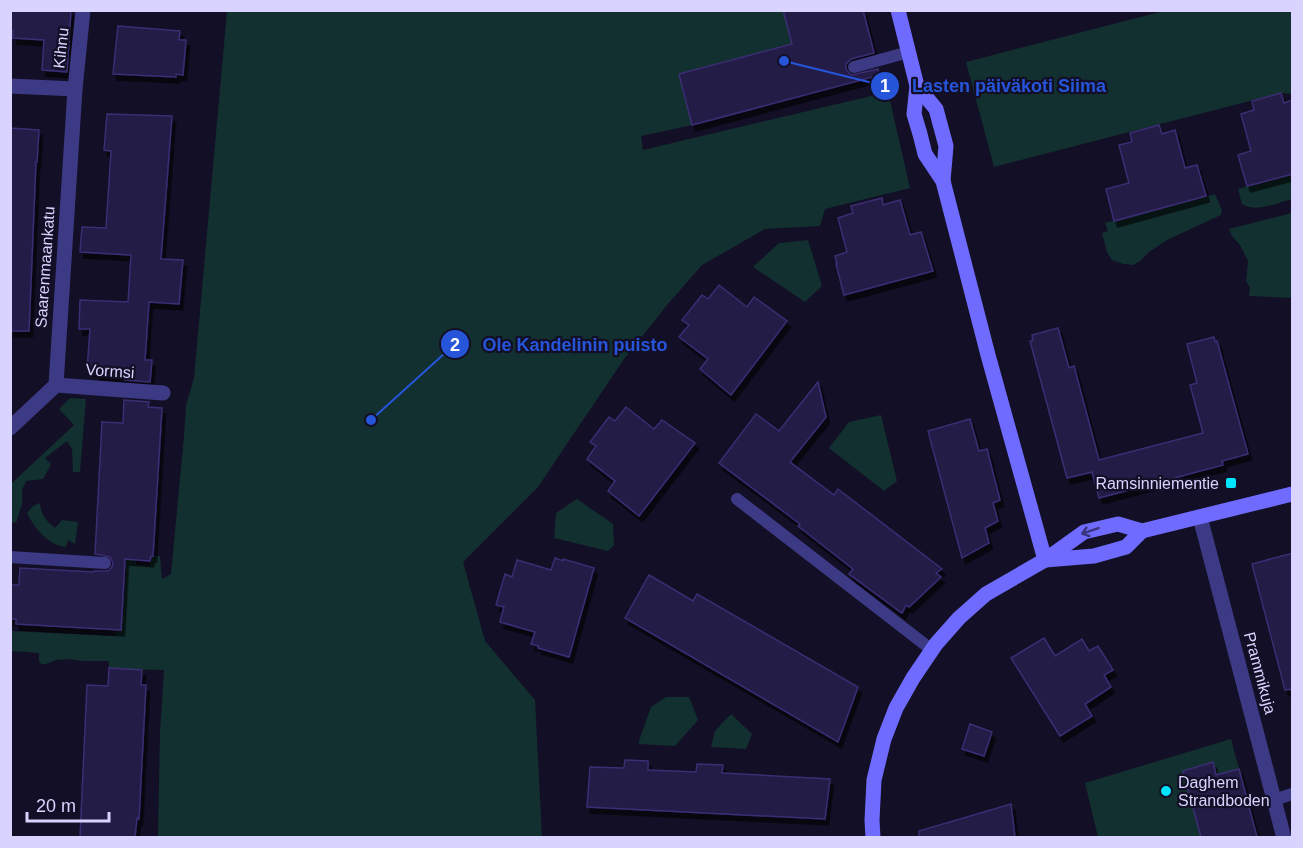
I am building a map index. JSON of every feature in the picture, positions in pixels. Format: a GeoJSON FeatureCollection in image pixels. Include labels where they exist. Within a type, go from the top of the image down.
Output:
{"type":"FeatureCollection","features":[{"type":"Feature","properties":{"kind":"street","name":"Kihnu"},"geometry":{"type":"LineString","coordinates":[[75,89],[83,10]]}},
{"type":"Feature","properties":{"kind":"street"},"geometry":{"type":"LineString","coordinates":[[898,10],[917,86],[914,114],[922,144],[925,154],[943,181],[993,375],[1045,560]]}},
{"type":"Feature","properties":{"kind":"street"},"geometry":{"type":"LineString","coordinates":[[10,86],[75,89]]}},
{"type":"Feature","properties":{"kind":"street"},"geometry":{"type":"LineString","coordinates":[[917,86],[936,109],[946,146],[943,181]]}},
{"type":"Feature","properties":{"kind":"street","name":"Saarenmaankatu"},"geometry":{"type":"LineString","coordinates":[[56,385],[75,89]]}},
{"type":"Feature","properties":{"kind":"street"},"geometry":{"type":"LineString","coordinates":[[10,428],[56,385]]}},
{"type":"Feature","properties":{"kind":"street","name":"Vormsi"},"geometry":{"type":"LineString","coordinates":[[56,385],[163,393]]}},
{"type":"Feature","properties":{"kind":"street"},"geometry":{"type":"LineString","coordinates":[[873,837],[874,780],[884,739],[897,708],[913,678],[932,650],[959,618],[987,594],[1045,560],[1084,532],[1118,524],[1142,531],[1293,494]]}},
{"type":"Feature","properties":{"kind":"street","name":"Prammikuja"},"geometry":{"type":"LineString","coordinates":[[1200,517],[1284,837]]}},
{"type":"Feature","properties":{"kind":"street"},"geometry":{"type":"LineString","coordinates":[[1045,560],[1094,556],[1126,547],[1142,531]]}},
{"type":"Feature","properties":{"kind":"lane"},"geometry":{"type":"LineString","coordinates":[[854,67],[909,52]]}},
{"type":"Feature","properties":{"kind":"lane"},"geometry":{"type":"LineString","coordinates":[[737,499],[932,650]]}},
{"type":"Feature","properties":{"kind":"lane"},"geometry":{"type":"LineString","coordinates":[[10,557],[105,563]]}},
{"type":"Feature","properties":{"kind":"lane"},"geometry":{"type":"LineString","coordinates":[[1274,800],[1293,794]]}},
{"type":"Feature","properties":{"kind":"green space"},"geometry":{"type":"Polygon","coordinates":[[[227,11],[783,11],[792,44],[692,125],[641,136],[643,150],[888,92],[910,188],[825,209],[820,226],[765,229],[702,265],[624,359],[538,487],[463,562],[485,641],[535,700],[542,837],[158,837],[164,670],[109,669],[109,661],[70,659],[41,664],[39,653],[11,651],[10,631],[115,636],[116,630],[121,629],[127,554],[136,555],[136,565],[150,566],[151,556],[160,556],[162,579],[171,574],[186,405],[194,378],[227,11]]]}},
{"type":"Feature","properties":{"kind":"green space"},"geometry":{"type":"Polygon","coordinates":[[[1164,11],[1292,11],[1292,94],[1281,93],[994,167],[966,62],[1164,11]]]}},
{"type":"Feature","properties":{"kind":"green space"},"geometry":{"type":"Polygon","coordinates":[[[1292,174],[1292,199],[1254,208],[1242,204],[1238,189],[1292,174]]]}},
{"type":"Feature","properties":{"kind":"green space"},"geometry":{"type":"Polygon","coordinates":[[[1215,194],[1222,210],[1221,215],[1167,240],[1133,265],[1112,260],[1107,252],[1102,233],[1108,231],[1105,223],[1215,194]]]}},
{"type":"Feature","properties":{"kind":"green space"},"geometry":{"type":"Polygon","coordinates":[[[1292,213],[1292,298],[1249,296],[1250,288],[1246,281],[1248,261],[1229,229],[1292,213]]]}},
{"type":"Feature","properties":{"kind":"green space"},"geometry":{"type":"Polygon","coordinates":[[[808,240],[822,286],[805,302],[753,267],[779,243],[808,240]]]}},
{"type":"Feature","properties":{"kind":"green space"},"geometry":{"type":"Polygon","coordinates":[[[70,398],[86,399],[80,472],[73,472],[72,449],[67,441],[45,458],[51,464],[43,479],[26,481],[22,490],[22,504],[16,523],[12,522],[10,516],[11,484],[74,425],[59,409],[70,398]]]}},
{"type":"Feature","properties":{"kind":"green space"},"geometry":{"type":"Polygon","coordinates":[[[881,415],[897,481],[884,491],[829,448],[849,422],[881,415]]]}},
{"type":"Feature","properties":{"kind":"green space"},"geometry":{"type":"Polygon","coordinates":[[[577,499],[613,524],[614,545],[608,551],[554,538],[556,513],[577,499]]]}},
{"type":"Feature","properties":{"kind":"green space"},"geometry":{"type":"Polygon","coordinates":[[[40,503],[44,517],[55,528],[62,520],[78,522],[75,544],[68,540],[66,547],[60,546],[48,540],[38,530],[27,513],[33,506],[40,503]]]}},
{"type":"Feature","properties":{"kind":"green space"},"geometry":{"type":"Polygon","coordinates":[[[666,697],[689,697],[698,720],[675,746],[639,744],[651,707],[666,697]]]}},
{"type":"Feature","properties":{"kind":"green space"},"geometry":{"type":"Polygon","coordinates":[[[731,714],[752,734],[746,749],[711,747],[715,731],[731,714]]]}},
{"type":"Feature","properties":{"kind":"green space","name":"Daghem Strandboden"},"geometry":{"type":"Polygon","coordinates":[[[1231,739],[1239,769],[1216,775],[1213,763],[1183,771],[1201,837],[1098,837],[1085,783],[1231,739]]]}},
{"type":"Feature","properties":{"kind":"building"},"geometry":{"type":"Polygon","coordinates":[[[10,10],[71,10],[67,72],[42,70],[44,40],[13,38],[13,31],[10,31],[10,10]]]}},
{"type":"Feature","properties":{"kind":"building"},"geometry":{"type":"Polygon","coordinates":[[[783,10],[863,10],[874,53],[851,59],[846,64],[846,69],[852,75],[878,69],[880,75],[692,125],[679,74],[792,44],[783,10]]]}},
{"type":"Feature","properties":{"kind":"building"},"geometry":{"type":"Polygon","coordinates":[[[118,26],[180,31],[179,40],[186,40],[183,75],[176,74],[176,77],[113,74],[118,26]]]}},
{"type":"Feature","properties":{"kind":"building"},"geometry":{"type":"Polygon","coordinates":[[[1281,93],[1284,103],[1293,100],[1293,174],[1247,186],[1238,155],[1251,151],[1241,114],[1254,110],[1252,101],[1281,93]]]}},
{"type":"Feature","properties":{"kind":"building"},"geometry":{"type":"Polygon","coordinates":[[[107,114],[172,116],[161,259],[183,260],[179,304],[149,302],[145,360],[152,360],[150,382],[125,380],[126,377],[96,374],[96,371],[87,370],[90,329],[79,329],[80,300],[128,302],[131,255],[80,252],[82,227],[106,228],[111,151],[104,150],[107,114]]]}},
{"type":"Feature","properties":{"kind":"building"},"geometry":{"type":"Polygon","coordinates":[[[1159,125],[1162,134],[1175,130],[1185,168],[1197,165],[1206,196],[1114,221],[1106,189],[1129,183],[1119,145],[1132,142],[1130,133],[1159,125]]]}},
{"type":"Feature","properties":{"kind":"building"},"geometry":{"type":"Polygon","coordinates":[[[10,128],[39,130],[29,331],[10,331],[10,128]]]}},
{"type":"Feature","properties":{"kind":"building"},"geometry":{"type":"Polygon","coordinates":[[[882,198],[883,205],[900,200],[910,235],[921,232],[933,271],[844,295],[835,256],[847,252],[838,218],[853,213],[851,206],[882,198]]]}},
{"type":"Feature","properties":{"kind":"building"},"geometry":{"type":"Polygon","coordinates":[[[719,285],[747,307],[754,297],[787,321],[731,395],[700,369],[708,359],[679,337],[689,325],[682,320],[702,295],[708,299],[719,285]]]}},
{"type":"Feature","properties":{"kind":"building"},"geometry":{"type":"Polygon","coordinates":[[[1058,328],[1069,368],[1074,366],[1099,460],[1203,433],[1190,385],[1197,383],[1187,344],[1214,337],[1248,454],[1222,461],[1223,465],[1099,498],[1092,472],[1067,478],[1030,341],[1033,340],[1032,335],[1058,328]]]}},
{"type":"Feature","properties":{"kind":"building"},"geometry":{"type":"Polygon","coordinates":[[[818,382],[826,417],[790,462],[834,495],[838,489],[942,569],[936,573],[941,577],[909,607],[906,605],[902,613],[849,574],[853,569],[798,526],[800,524],[719,463],[756,414],[779,431],[818,382]]]}},
{"type":"Feature","properties":{"kind":"building"},"geometry":{"type":"Polygon","coordinates":[[[124,400],[149,402],[148,407],[162,408],[153,556],[150,561],[125,559],[121,630],[16,624],[16,619],[10,619],[10,585],[19,585],[20,568],[94,572],[108,571],[112,567],[110,557],[95,554],[102,422],[123,423],[124,400]]]}},
{"type":"Feature","properties":{"kind":"building"},"geometry":{"type":"Polygon","coordinates":[[[626,407],[654,429],[662,420],[695,443],[639,516],[608,491],[615,481],[587,459],[596,446],[590,442],[609,417],[615,421],[626,407]]]}},
{"type":"Feature","properties":{"kind":"building"},"geometry":{"type":"Polygon","coordinates":[[[970,419],[979,451],[987,449],[1000,500],[993,503],[998,521],[985,528],[989,543],[962,558],[928,431],[970,419]]]}},
{"type":"Feature","properties":{"kind":"building"},"geometry":{"type":"Polygon","coordinates":[[[1293,553],[1293,689],[1285,690],[1252,564],[1293,553]]]}},
{"type":"Feature","properties":{"kind":"building"},"geometry":{"type":"Polygon","coordinates":[[[555,558],[594,568],[569,657],[531,644],[535,632],[500,622],[504,607],[496,605],[505,574],[512,577],[517,560],[551,570],[555,558]]]}},
{"type":"Feature","properties":{"kind":"building"},"geometry":{"type":"Polygon","coordinates":[[[649,575],[693,601],[697,594],[858,687],[838,742],[625,618],[649,575]]]}},
{"type":"Feature","properties":{"kind":"building"},"geometry":{"type":"Polygon","coordinates":[[[1044,638],[1055,656],[1082,639],[1089,651],[1098,646],[1113,670],[1104,675],[1111,687],[1085,704],[1092,716],[1060,736],[1011,658],[1044,638]]]}},
{"type":"Feature","properties":{"kind":"building"},"geometry":{"type":"Polygon","coordinates":[[[109,668],[142,670],[141,685],[146,685],[139,819],[137,818],[135,837],[80,837],[87,685],[108,686],[109,668]]]}},
{"type":"Feature","properties":{"kind":"building"},"geometry":{"type":"Polygon","coordinates":[[[970,724],[992,732],[984,756],[962,749],[970,724]]]}},
{"type":"Feature","properties":{"kind":"building"},"geometry":{"type":"Polygon","coordinates":[[[625,760],[648,761],[648,770],[696,772],[697,764],[723,765],[722,773],[830,779],[825,819],[587,807],[590,767],[624,768],[625,760]]]}},
{"type":"Feature","properties":{"kind":"building"},"geometry":{"type":"Polygon","coordinates":[[[1213,762],[1216,775],[1239,769],[1257,837],[1201,837],[1183,771],[1213,762]]]}},
{"type":"Feature","properties":{"kind":"building"},"geometry":{"type":"Polygon","coordinates":[[[1011,804],[1015,837],[919,837],[919,831],[1011,804]]]}},
{"type":"Feature","properties":{"kind":"place","name":"Lasten päiväkoti Siima"},"geometry":{"type":"Point","coordinates":[784,61]}},
{"type":"Feature","properties":{"kind":"place","name":"Ole Kandelinin puisto"},"geometry":{"type":"Point","coordinates":[371,420]}},
{"type":"Feature","properties":{"kind":"place","name":"Ramsinniementie"},"geometry":{"type":"Point","coordinates":[1231,483]}},
{"type":"Feature","properties":{"kind":"place","name":"Daghem Strandboden"},"geometry":{"type":"Point","coordinates":[1166,791]}}]}
